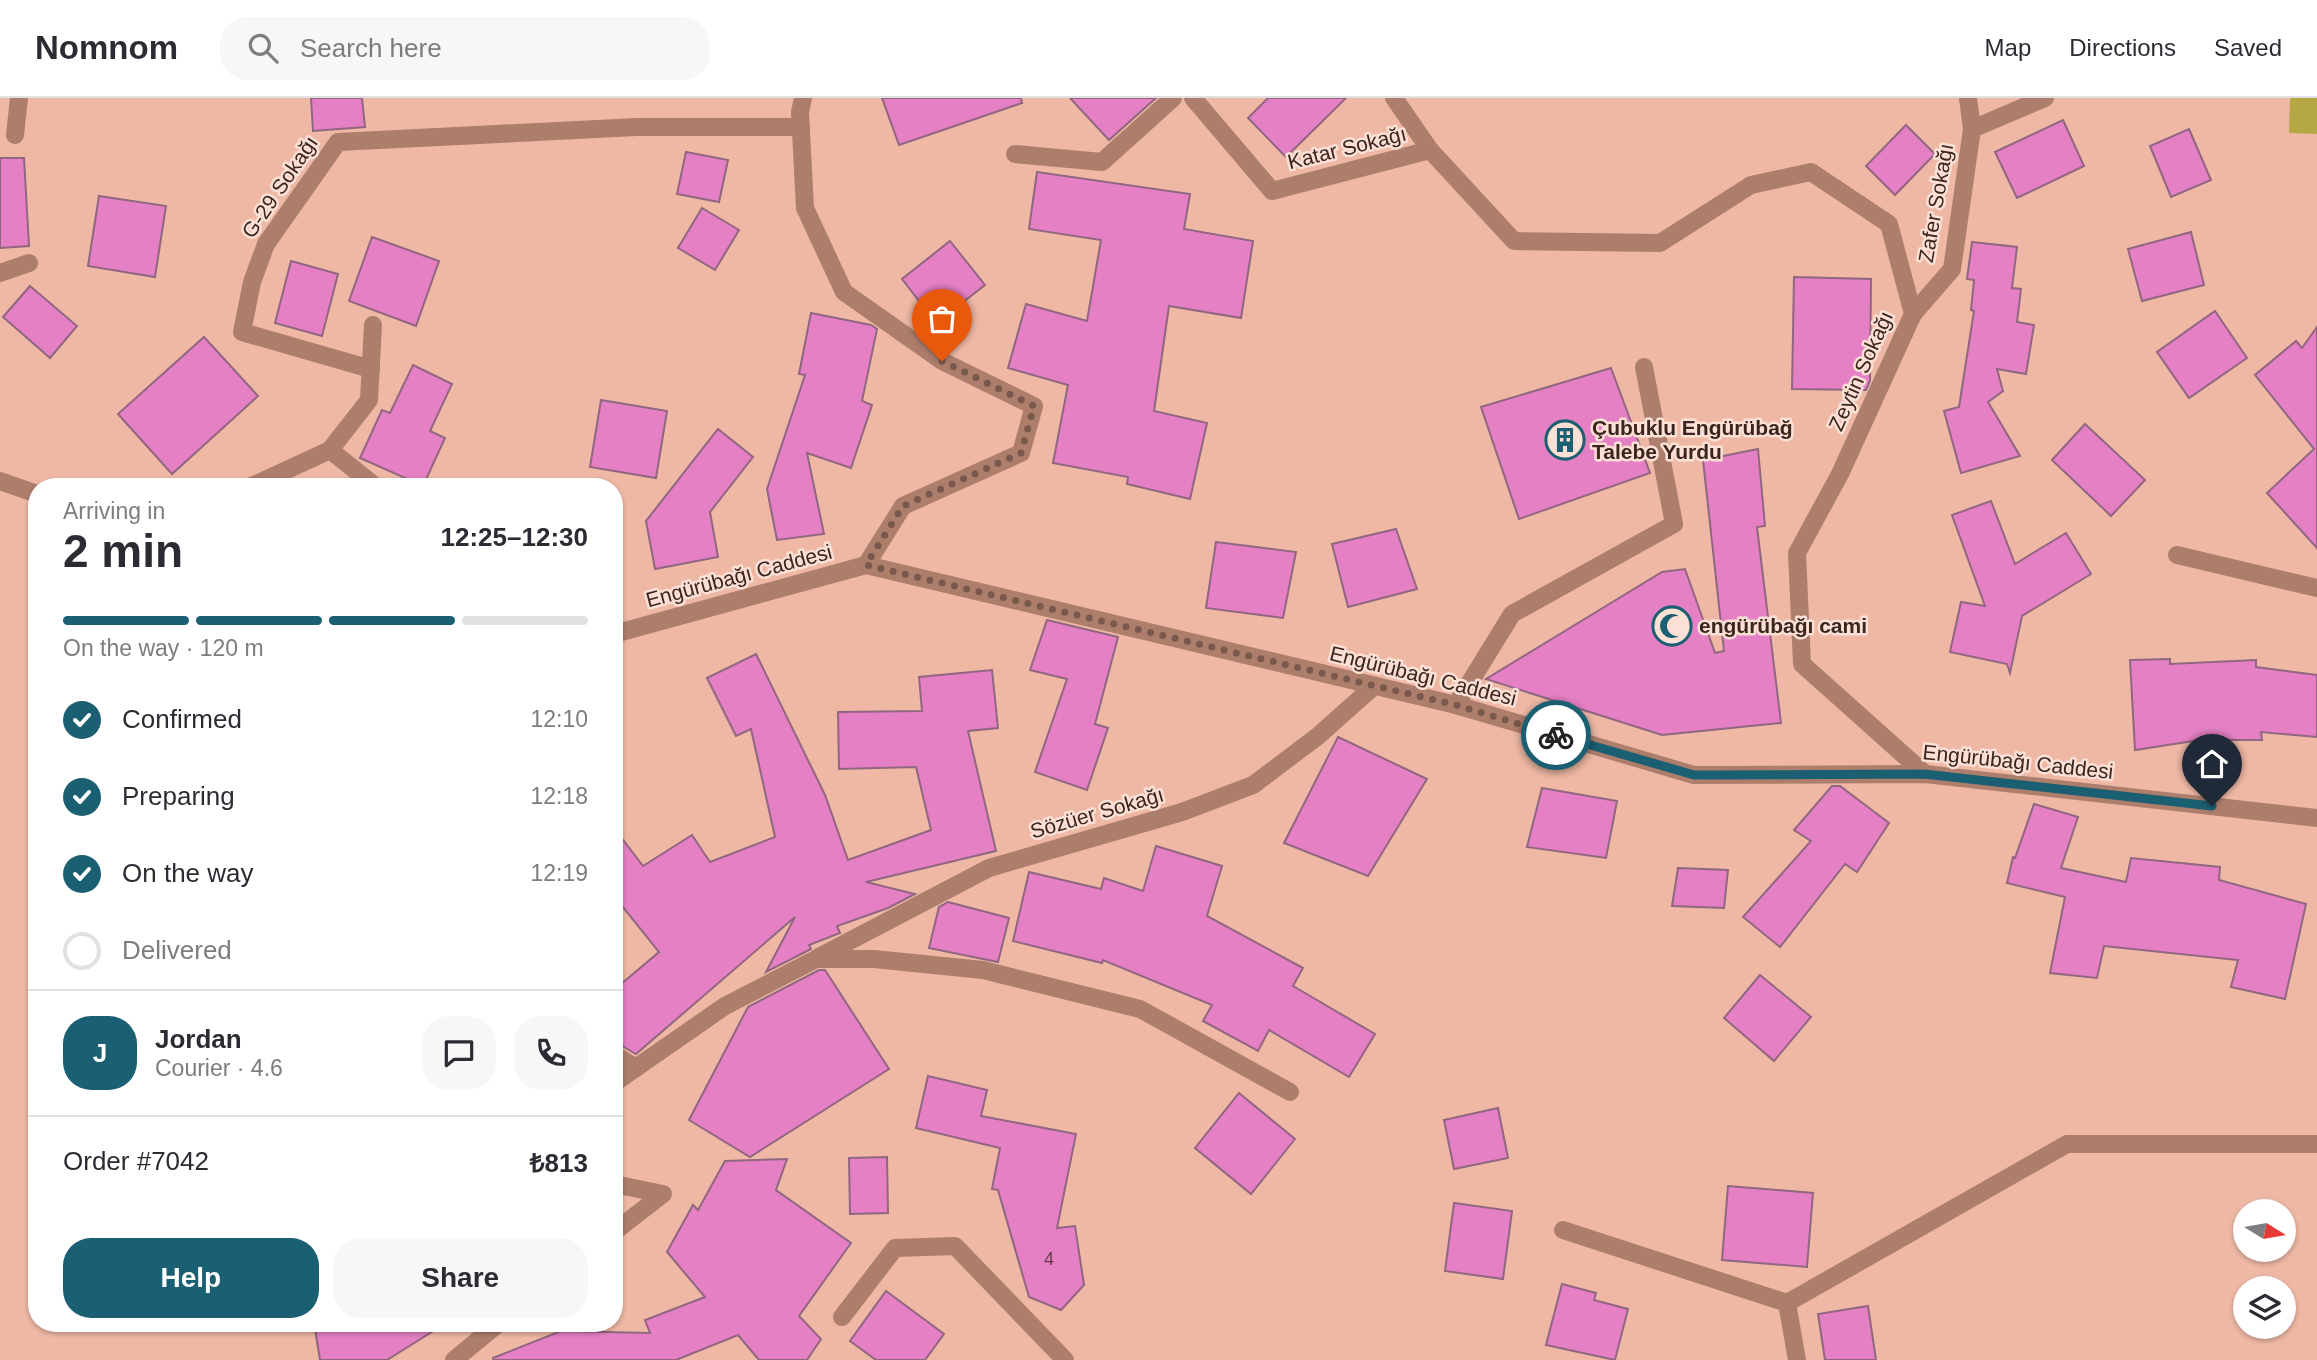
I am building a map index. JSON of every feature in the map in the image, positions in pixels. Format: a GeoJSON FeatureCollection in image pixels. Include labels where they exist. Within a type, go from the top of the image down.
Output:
{"type":"FeatureCollection","features":[{"type":"Feature","properties":{"kind":"street"},"geometry":{"type":"LineString","coordinates":[[15,135],[19,98]]}},
{"type":"Feature","properties":{"kind":"street"},"geometry":{"type":"LineString","coordinates":[[803,98],[801,127],[805,208],[844,292],[942,361],[1034,406],[1021,453],[903,506],[866,565]]}},
{"type":"Feature","properties":{"kind":"street"},"geometry":{"type":"LineString","coordinates":[[1015,154],[1102,162],[1173,98]]}},
{"type":"Feature","properties":{"kind":"street","name":"Katar Sokağı"},"geometry":{"type":"LineString","coordinates":[[1193,98],[1272,191],[1430,150]]}},
{"type":"Feature","properties":{"kind":"street","name":"Zeytin Sokağı"},"geometry":{"type":"LineString","coordinates":[[1394,98],[1430,150],[1514,242],[1660,243],[1751,185],[1811,172],[1889,224],[1913,314],[1840,474],[1797,553],[1802,664],[1924,774]]}},
{"type":"Feature","properties":{"kind":"street","name":"Zafer Sokağı"},"geometry":{"type":"LineString","coordinates":[[1913,314],[1952,270],[1972,129],[1968,98]]}},
{"type":"Feature","properties":{"kind":"street","name":"Zafer Sokağı"},"geometry":{"type":"LineString","coordinates":[[1972,129],[2045,98]]}},
{"type":"Feature","properties":{"kind":"street","name":"G-29 Sokağı"},"geometry":{"type":"LineString","coordinates":[[371,369],[242,332],[252,282],[266,244],[338,142],[637,127],[801,127]]}},
{"type":"Feature","properties":{"kind":"street"},"geometry":{"type":"LineString","coordinates":[[0,273],[29,263]]}},
{"type":"Feature","properties":{"kind":"street"},"geometry":{"type":"LineString","coordinates":[[269,478],[330,450],[369,400],[373,325]]}},
{"type":"Feature","properties":{"kind":"street"},"geometry":{"type":"LineString","coordinates":[[1456,705],[1512,614],[1674,524],[1644,367]]}},
{"type":"Feature","properties":{"kind":"street"},"geometry":{"type":"LineString","coordinates":[[330,450],[365,478]]}},
{"type":"Feature","properties":{"kind":"street"},"geometry":{"type":"LineString","coordinates":[[0,481],[28,491]]}},
{"type":"Feature","properties":{"kind":"street"},"geometry":{"type":"LineString","coordinates":[[2177,555],[2317,588]]}},
{"type":"Feature","properties":{"kind":"street","name":"Engürübağı Caddesi"},"geometry":{"type":"LineString","coordinates":[[623,632],[866,565],[1456,705],[1694,775],[1924,774],[2317,818]]}},
{"type":"Feature","properties":{"kind":"street","name":"Sözüer Sokağı"},"geometry":{"type":"LineString","coordinates":[[623,1077],[725,1006],[989,868],[1182,812],[1253,785],[1318,736],[1374,686]]}},
{"type":"Feature","properties":{"kind":"street"},"geometry":{"type":"LineString","coordinates":[[816,959],[874,959],[983,970],[1140,1009],[1290,1093]]}},
{"type":"Feature","properties":{"kind":"street"},"geometry":{"type":"LineString","coordinates":[[623,1060],[636,1068]]}},
{"type":"Feature","properties":{"kind":"street"},"geometry":{"type":"LineString","coordinates":[[1563,1230],[1787,1303],[2067,1144],[2317,1144]]}},
{"type":"Feature","properties":{"kind":"street"},"geometry":{"type":"LineString","coordinates":[[623,1186],[663,1194],[623,1225]]}},
{"type":"Feature","properties":{"kind":"street"},"geometry":{"type":"LineString","coordinates":[[842,1317],[895,1248],[955,1246],[1065,1360]]}},
{"type":"Feature","properties":{"kind":"street"},"geometry":{"type":"LineString","coordinates":[[1787,1303],[1797,1360]]}},
{"type":"Feature","properties":{"kind":"street"},"geometry":{"type":"LineString","coordinates":[[454,1360],[488,1332]]}},
{"type":"Feature","properties":{"kind":"shaded area"},"geometry":{"type":"Polygon","coordinates":[[[2290,98],[2317,98],[2317,134],[2289,133],[2290,98]]]}},
{"type":"Feature","properties":{"kind":"building"},"geometry":{"type":"Polygon","coordinates":[[[311,98],[362,98],[365,127],[313,131],[311,98]]]}},
{"type":"Feature","properties":{"kind":"building"},"geometry":{"type":"Polygon","coordinates":[[[882,98],[1021,98],[1022,103],[899,145],[882,98]]]}},
{"type":"Feature","properties":{"kind":"building"},"geometry":{"type":"Polygon","coordinates":[[[1070,98],[1156,98],[1109,140],[1070,98]]]}},
{"type":"Feature","properties":{"kind":"building"},"geometry":{"type":"Polygon","coordinates":[[[1268,98],[1346,98],[1286,157],[1248,118],[1268,98]]]}},
{"type":"Feature","properties":{"kind":"building"},"geometry":{"type":"Polygon","coordinates":[[[2063,120],[2084,166],[2017,198],[1995,152],[2063,120]]]}},
{"type":"Feature","properties":{"kind":"building"},"geometry":{"type":"Polygon","coordinates":[[[1906,125],[1935,154],[1895,195],[1866,166],[1906,125]]]}},
{"type":"Feature","properties":{"kind":"building"},"geometry":{"type":"Polygon","coordinates":[[[2189,129],[2211,180],[2171,197],[2150,146],[2189,129]]]}},
{"type":"Feature","properties":{"kind":"building"},"geometry":{"type":"Polygon","coordinates":[[[686,152],[728,160],[719,202],[677,194],[686,152]]]}},
{"type":"Feature","properties":{"kind":"building"},"geometry":{"type":"Polygon","coordinates":[[[0,158],[24,158],[29,246],[0,248],[0,158]]]}},
{"type":"Feature","properties":{"kind":"building"},"geometry":{"type":"Polygon","coordinates":[[[1037,172],[1190,194],[1184,229],[1253,241],[1241,318],[1169,306],[1154,411],[1207,423],[1190,499],[1127,484],[1128,477],[1053,463],[1068,385],[1008,368],[1026,304],[1087,321],[1101,240],[1029,229],[1037,172]]]}},
{"type":"Feature","properties":{"kind":"building"},"geometry":{"type":"Polygon","coordinates":[[[99,196],[166,206],[155,277],[88,266],[99,196]]]}},
{"type":"Feature","properties":{"kind":"building"},"geometry":{"type":"Polygon","coordinates":[[[702,208],[739,230],[715,270],[678,248],[702,208]]]}},
{"type":"Feature","properties":{"kind":"building"},"geometry":{"type":"Polygon","coordinates":[[[2191,232],[2204,285],[2142,301],[2128,249],[2191,232]]]}},
{"type":"Feature","properties":{"kind":"building"},"geometry":{"type":"Polygon","coordinates":[[[372,237],[439,261],[416,326],[349,301],[372,237]]]}},
{"type":"Feature","properties":{"kind":"building"},"geometry":{"type":"Polygon","coordinates":[[[950,241],[985,285],[936,323],[902,279],[950,241]]]}},
{"type":"Feature","properties":{"kind":"building"},"geometry":{"type":"Polygon","coordinates":[[[1972,242],[2017,247],[2012,288],[2021,289],[2017,322],[2034,325],[2026,374],[1997,369],[2003,391],[1988,402],[2020,456],[1961,473],[1944,411],[1959,407],[1974,311],[1971,310],[1974,280],[1967,279],[1972,242]]]}},
{"type":"Feature","properties":{"kind":"building"},"geometry":{"type":"Polygon","coordinates":[[[291,261],[338,274],[322,336],[275,323],[291,261]]]}},
{"type":"Feature","properties":{"kind":"building"},"geometry":{"type":"Polygon","coordinates":[[[1794,277],[1871,279],[1870,381],[1866,390],[1792,389],[1794,277]]]}},
{"type":"Feature","properties":{"kind":"building"},"geometry":{"type":"Polygon","coordinates":[[[30,286],[77,326],[50,358],[3,317],[30,286]]]}},
{"type":"Feature","properties":{"kind":"building"},"geometry":{"type":"Polygon","coordinates":[[[2215,311],[2247,358],[2189,398],[2157,352],[2215,311]]]}},
{"type":"Feature","properties":{"kind":"building"},"geometry":{"type":"Polygon","coordinates":[[[811,313],[871,325],[877,329],[862,401],[872,405],[851,468],[807,453],[824,534],[777,540],[767,489],[805,375],[799,374],[811,313]]]}},
{"type":"Feature","properties":{"kind":"building"},"geometry":{"type":"Polygon","coordinates":[[[2317,327],[2317,548],[2267,493],[2314,449],[2255,375],[2296,341],[2302,348],[2317,327]]]}},
{"type":"Feature","properties":{"kind":"building"},"geometry":{"type":"Polygon","coordinates":[[[204,337],[258,396],[172,474],[118,414],[204,337]]]}},
{"type":"Feature","properties":{"kind":"building"},"geometry":{"type":"Polygon","coordinates":[[[413,365],[452,384],[430,431],[445,438],[427,478],[405,478],[360,458],[382,410],[390,413],[413,365]]]}},
{"type":"Feature","properties":{"kind":"building","name":"Çubuklu Engürübağ Talebe Yurdu"},"geometry":{"type":"Polygon","coordinates":[[[1611,368],[1650,473],[1519,519],[1481,407],[1611,368]]]}},
{"type":"Feature","properties":{"kind":"building"},"geometry":{"type":"Polygon","coordinates":[[[601,400],[667,411],[656,478],[590,467],[601,400]]]}},
{"type":"Feature","properties":{"kind":"building"},"geometry":{"type":"Polygon","coordinates":[[[2085,424],[2145,480],[2111,516],[2052,460],[2085,424]]]}},
{"type":"Feature","properties":{"kind":"building"},"geometry":{"type":"Polygon","coordinates":[[[718,429],[753,457],[710,512],[718,557],[655,569],[646,521],[718,429]]]}},
{"type":"Feature","properties":{"kind":"building","name":"engürübağı cami"},"geometry":{"type":"Polygon","coordinates":[[[1758,449],[1765,526],[1757,527],[1781,723],[1662,735],[1486,679],[1662,572],[1685,569],[1715,653],[1724,651],[1703,460],[1758,449]]]}},
{"type":"Feature","properties":{"kind":"building"},"geometry":{"type":"Polygon","coordinates":[[[1991,501],[2015,564],[2066,533],[2091,574],[2022,616],[2010,673],[2007,664],[1950,652],[1961,602],[1985,606],[1952,515],[1991,501]]]}},
{"type":"Feature","properties":{"kind":"building"},"geometry":{"type":"Polygon","coordinates":[[[1396,529],[1417,589],[1348,607],[1332,544],[1396,529]]]}},
{"type":"Feature","properties":{"kind":"building"},"geometry":{"type":"Polygon","coordinates":[[[1216,542],[1296,552],[1283,618],[1206,608],[1216,542]]]}},
{"type":"Feature","properties":{"kind":"building"},"geometry":{"type":"Polygon","coordinates":[[[1047,620],[1118,637],[1095,724],[1108,728],[1087,790],[1035,772],[1067,679],[1030,670],[1047,620]]]}},
{"type":"Feature","properties":{"kind":"building"},"geometry":{"type":"Polygon","coordinates":[[[756,654],[825,795],[848,860],[931,830],[916,767],[839,769],[838,712],[922,711],[919,677],[992,670],[998,728],[968,731],[996,851],[866,882],[915,894],[888,908],[837,926],[840,933],[809,945],[811,949],[766,972],[795,917],[636,1054],[623,1046],[623,982],[659,952],[623,907],[623,840],[643,866],[692,835],[710,862],[775,837],[751,729],[736,736],[707,678],[756,654]]]}},
{"type":"Feature","properties":{"kind":"building"},"geometry":{"type":"Polygon","coordinates":[[[2170,659],[2170,664],[2256,660],[2256,667],[2317,675],[2317,737],[2261,732],[2262,740],[2200,740],[2135,750],[2130,660],[2170,659]]]}},
{"type":"Feature","properties":{"kind":"building"},"geometry":{"type":"Polygon","coordinates":[[[1338,737],[1427,779],[1368,876],[1284,843],[1338,737]]]}},
{"type":"Feature","properties":{"kind":"building"},"geometry":{"type":"Polygon","coordinates":[[[1832,786],[1840,786],[1889,823],[1857,872],[1845,864],[1780,947],[1743,917],[1811,841],[1794,830],[1832,786]]]}},
{"type":"Feature","properties":{"kind":"building"},"geometry":{"type":"Polygon","coordinates":[[[1542,788],[1617,801],[1606,858],[1527,847],[1542,788]]]}},
{"type":"Feature","properties":{"kind":"building"},"geometry":{"type":"Polygon","coordinates":[[[2034,804],[2078,817],[2061,868],[2126,882],[2131,858],[2220,867],[2219,880],[2306,904],[2285,999],[2231,987],[2238,960],[2104,946],[2097,978],[2050,973],[2065,897],[2007,883],[2013,857],[2015,858],[2034,804]]]}},
{"type":"Feature","properties":{"kind":"building"},"geometry":{"type":"Polygon","coordinates":[[[1156,846],[1222,866],[1207,916],[1303,968],[1293,986],[1375,1034],[1349,1077],[1269,1030],[1258,1051],[1203,1021],[1212,1005],[1103,960],[1102,963],[1013,941],[1029,872],[1101,889],[1104,878],[1143,891],[1156,846]]]}},
{"type":"Feature","properties":{"kind":"building"},"geometry":{"type":"Polygon","coordinates":[[[1678,868],[1728,870],[1724,908],[1672,906],[1678,868]]]}},
{"type":"Feature","properties":{"kind":"building"},"geometry":{"type":"Polygon","coordinates":[[[948,902],[1009,918],[998,962],[929,948],[939,907],[948,902]]]}},
{"type":"Feature","properties":{"kind":"building"},"geometry":{"type":"Polygon","coordinates":[[[819,970],[825,970],[889,1069],[750,1157],[689,1120],[748,1007],[819,970]]]}},
{"type":"Feature","properties":{"kind":"building"},"geometry":{"type":"Polygon","coordinates":[[[1760,975],[1811,1017],[1774,1061],[1724,1018],[1760,975]]]}},
{"type":"Feature","properties":{"kind":"building"},"geometry":{"type":"Polygon","coordinates":[[[928,1076],[987,1090],[981,1116],[1076,1134],[1057,1228],[1075,1226],[1084,1285],[1061,1310],[1029,1297],[998,1190],[992,1189],[1000,1148],[916,1128],[928,1076]]]}},
{"type":"Feature","properties":{"kind":"building"},"geometry":{"type":"Polygon","coordinates":[[[1239,1093],[1295,1139],[1251,1194],[1195,1148],[1239,1093]]]}},
{"type":"Feature","properties":{"kind":"building"},"geometry":{"type":"Polygon","coordinates":[[[1498,1108],[1508,1158],[1454,1169],[1444,1120],[1498,1108]]]}},
{"type":"Feature","properties":{"kind":"building"},"geometry":{"type":"Polygon","coordinates":[[[887,1157],[888,1213],[850,1214],[849,1158],[887,1157]]]}},
{"type":"Feature","properties":{"kind":"building"},"geometry":{"type":"Polygon","coordinates":[[[787,1159],[776,1190],[851,1243],[799,1316],[821,1339],[807,1360],[759,1360],[738,1335],[676,1360],[493,1360],[558,1332],[650,1333],[645,1320],[705,1297],[667,1252],[693,1205],[698,1210],[725,1161],[787,1159]]]}},
{"type":"Feature","properties":{"kind":"building"},"geometry":{"type":"Polygon","coordinates":[[[1728,1186],[1813,1193],[1807,1267],[1722,1260],[1728,1186]]]}},
{"type":"Feature","properties":{"kind":"building"},"geometry":{"type":"Polygon","coordinates":[[[1454,1203],[1512,1211],[1503,1279],[1445,1271],[1454,1203]]]}},
{"type":"Feature","properties":{"kind":"building"},"geometry":{"type":"Polygon","coordinates":[[[1562,1284],[1596,1293],[1594,1300],[1628,1309],[1615,1360],[1546,1345],[1562,1284]]]}},
{"type":"Feature","properties":{"kind":"building"},"geometry":{"type":"Polygon","coordinates":[[[886,1291],[944,1334],[925,1360],[876,1360],[850,1341],[886,1291]]]}},
{"type":"Feature","properties":{"kind":"building"},"geometry":{"type":"Polygon","coordinates":[[[1868,1306],[1876,1360],[1825,1360],[1818,1314],[1868,1306]]]}},
{"type":"Feature","properties":{"kind":"building"},"geometry":{"type":"Polygon","coordinates":[[[315,1332],[432,1332],[387,1360],[320,1360],[315,1332]]]}},
{"type":"Feature","properties":{"kind":"way so far"},"geometry":{"type":"LineString","coordinates":[[942,361],[1034,406],[1021,453],[903,506],[866,565],[1456,705],[1556,735]]}},
{"type":"Feature","properties":{"kind":"place","name":"Çubuklu Engürübağ Talebe Yurdu"},"geometry":{"type":"Point","coordinates":[1565,440]}},
{"type":"Feature","properties":{"kind":"place","name":"engürübağı cami"},"geometry":{"type":"Point","coordinates":[1672,626]}},
{"type":"Feature","properties":{"kind":"route"},"geometry":{"type":"LineString","coordinates":[[1556,735],[1694,775],[1924,774],[2212,806]]}}]}
